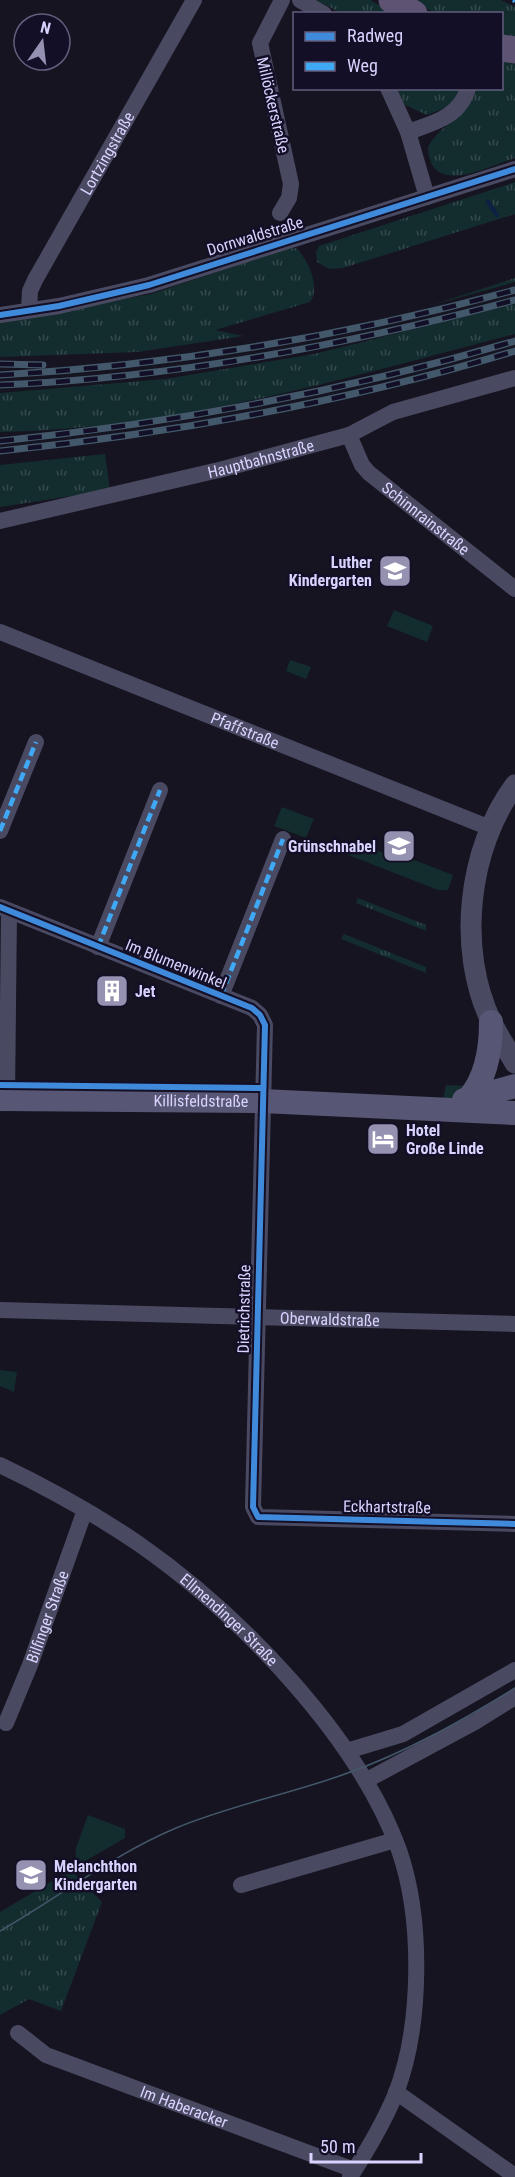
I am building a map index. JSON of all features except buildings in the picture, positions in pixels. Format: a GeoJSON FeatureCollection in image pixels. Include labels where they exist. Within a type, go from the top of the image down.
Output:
{"type":"FeatureCollection","features":[{"type":"Feature","properties":{"kind":"main road"},"geometry":{"type":"LineString","coordinates":[[392,0],[411,12]]}},
{"type":"Feature","properties":{"kind":"main road"},"geometry":{"type":"LineString","coordinates":[[469,1098],[478,1086],[488,1057],[491,1022]]}},
{"type":"Feature","properties":{"kind":"main road","name":"Killisfeldstraße"},"geometry":{"type":"LineString","coordinates":[[439,1108],[515,1086]]}},
{"type":"Feature","properties":{"kind":"main road","name":"Killisfeldstraße"},"geometry":{"type":"LineString","coordinates":[[3,1099],[262,1101],[515,1113]]}},
{"type":"Feature","properties":{"kind":"street","name":"Lortzingstraße"},"geometry":{"type":"LineString","coordinates":[[29,310],[30,291],[35,280],[194,0]]}},
{"type":"Feature","properties":{"kind":"street","name":"Millöckerstraße"},"geometry":{"type":"LineString","coordinates":[[280,213],[289,198],[291,184],[260,43],[282,0]]}},
{"type":"Feature","properties":{"kind":"street"},"geometry":{"type":"LineString","coordinates":[[300,0],[321,12]]}},
{"type":"Feature","properties":{"kind":"street"},"geometry":{"type":"LineString","coordinates":[[389,90],[408,132],[427,197]]}},
{"type":"Feature","properties":{"kind":"street"},"geometry":{"type":"LineString","coordinates":[[408,132],[433,123],[459,108],[467,90]]}},
{"type":"Feature","properties":{"kind":"street","name":"Dornwaldstraße"},"geometry":{"type":"LineString","coordinates":[[0,315],[60,306],[149,285],[515,169]]}},
{"type":"Feature","properties":{"kind":"street","name":"Hauptbahnstraße"},"geometry":{"type":"LineString","coordinates":[[0,521],[223,469],[349,435],[393,412],[515,378]]}},
{"type":"Feature","properties":{"kind":"street","name":"Schinnrainstraße"},"geometry":{"type":"LineString","coordinates":[[349,435],[362,465],[369,473],[515,589]]}},
{"type":"Feature","properties":{"kind":"street","name":"Pfaffstraße"},"geometry":{"type":"LineString","coordinates":[[0,632],[490,828]]}},
{"type":"Feature","properties":{"kind":"street"},"geometry":{"type":"LineString","coordinates":[[0,831],[36,742]]}},
{"type":"Feature","properties":{"kind":"street"},"geometry":{"type":"LineString","coordinates":[[515,785],[490,828],[478,866],[471,904],[471,935],[478,977],[491,1022],[515,1063]]}},
{"type":"Feature","properties":{"kind":"street"},"geometry":{"type":"LineString","coordinates":[[98,947],[160,790]]}},
{"type":"Feature","properties":{"kind":"street","name":"Im Blumenwinkel"},"geometry":{"type":"LineString","coordinates":[[221,996],[283,838]]}},
{"type":"Feature","properties":{"kind":"street","name":"Im Blumenwinkel"},"geometry":{"type":"LineString","coordinates":[[3,1099],[5,909],[252,1008],[261,1015],[265,1025],[262,1101]]}},
{"type":"Feature","properties":{"kind":"street"},"geometry":{"type":"LineString","coordinates":[[478,977],[500,1016],[515,1035]]}},
{"type":"Feature","properties":{"kind":"street","name":"Dietrichstraße"},"geometry":{"type":"LineString","coordinates":[[258,1517],[253,1507],[262,1101]]}},
{"type":"Feature","properties":{"kind":"street","name":"Oberwaldstraße"},"geometry":{"type":"LineString","coordinates":[[0,1310],[515,1324]]}},
{"type":"Feature","properties":{"kind":"street","name":"Ellmendinger Straße"},"geometry":{"type":"LineString","coordinates":[[0,1465],[85,1510],[140,1545],[198,1592],[248,1636],[283,1673],[347,1751],[367,1780],[395,1840],[404,1871],[413,1920],[417,1980],[411,2029],[396,2092],[352,2174]]}},
{"type":"Feature","properties":{"kind":"street","name":"Bilfinger Straße"},"geometry":{"type":"LineString","coordinates":[[6,1723],[30,1665],[85,1510]]}},
{"type":"Feature","properties":{"kind":"street","name":"Eckhartstraße"},"geometry":{"type":"LineString","coordinates":[[258,1517],[515,1524]]}},
{"type":"Feature","properties":{"kind":"street"},"geometry":{"type":"LineString","coordinates":[[347,1751],[403,1734],[515,1670]]}},
{"type":"Feature","properties":{"kind":"street"},"geometry":{"type":"LineString","coordinates":[[367,1780],[475,1722],[515,1697]]}},
{"type":"Feature","properties":{"kind":"street"},"geometry":{"type":"LineString","coordinates":[[241,1885],[395,1840]]}},
{"type":"Feature","properties":{"kind":"street","name":"Im Haberacker"},"geometry":{"type":"LineString","coordinates":[[18,2032],[46,2055],[352,2174]]}},
{"type":"Feature","properties":{"kind":"street"},"geometry":{"type":"LineString","coordinates":[[396,2092],[515,2176]]}},
{"type":"Feature","properties":{"kind":"green space"},"geometry":{"type":"Polygon","coordinates":[[[316,0],[370,0],[391,12],[339,12],[316,0]]]}},
{"type":"Feature","properties":{"kind":"green space"},"geometry":{"type":"Polygon","coordinates":[[[410,0],[501,0],[515,7],[515,40],[503,37],[503,12],[433,12],[410,0]]]}},
{"type":"Feature","properties":{"kind":"green space"},"geometry":{"type":"Polygon","coordinates":[[[503,59],[515,60],[515,158],[462,175],[438,172],[431,162],[428,147],[472,99],[476,90],[503,90],[503,59]]]}},
{"type":"Feature","properties":{"kind":"green space"},"geometry":{"type":"Polygon","coordinates":[[[398,90],[459,90],[450,106],[427,115],[403,104],[398,90]]]}},
{"type":"Feature","properties":{"kind":"green space"},"geometry":{"type":"Polygon","coordinates":[[[515,182],[515,214],[343,268],[329,269],[317,262],[316,252],[319,246],[515,182]]]}},
{"type":"Feature","properties":{"kind":"green space"},"geometry":{"type":"Polygon","coordinates":[[[296,248],[305,259],[312,274],[314,289],[310,302],[215,330],[244,336],[137,352],[0,357],[0,322],[151,294],[286,249],[296,248]]]}},
{"type":"Feature","properties":{"kind":"green space"},"geometry":{"type":"Polygon","coordinates":[[[515,278],[515,282],[429,306],[515,278]]]}},
{"type":"Feature","properties":{"kind":"green space"},"geometry":{"type":"Polygon","coordinates":[[[515,304],[515,334],[324,384],[131,422],[65,429],[0,432],[0,393],[165,379],[314,354],[515,304]]]}},
{"type":"Feature","properties":{"kind":"green space"},"geometry":{"type":"Polygon","coordinates":[[[105,454],[110,490],[0,507],[0,465],[105,454]]]}},
{"type":"Feature","properties":{"kind":"green space"},"geometry":{"type":"Polygon","coordinates":[[[394,610],[433,626],[427,642],[387,626],[394,610]]]}},
{"type":"Feature","properties":{"kind":"green space"},"geometry":{"type":"Polygon","coordinates":[[[290,660],[311,667],[306,679],[286,671],[290,660]]]}},
{"type":"Feature","properties":{"kind":"green space"},"geometry":{"type":"Polygon","coordinates":[[[282,807],[314,819],[306,838],[274,826],[282,807]]]}},
{"type":"Feature","properties":{"kind":"green space"},"geometry":{"type":"Polygon","coordinates":[[[355,843],[396,857],[404,856],[453,875],[448,890],[438,890],[328,847],[355,843]]]}},
{"type":"Feature","properties":{"kind":"green space"},"geometry":{"type":"Polygon","coordinates":[[[358,898],[426,925],[426,931],[356,903],[358,898]]]}},
{"type":"Feature","properties":{"kind":"green space"},"geometry":{"type":"Polygon","coordinates":[[[344,934],[426,967],[426,973],[341,939],[344,934]]]}},
{"type":"Feature","properties":{"kind":"green space"},"geometry":{"type":"Polygon","coordinates":[[[446,1085],[467,1086],[456,1097],[443,1099],[446,1085]]]}},
{"type":"Feature","properties":{"kind":"green space"},"geometry":{"type":"Polygon","coordinates":[[[0,1370],[17,1372],[14,1392],[0,1386],[0,1370]]]}},
{"type":"Feature","properties":{"kind":"green space"},"geometry":{"type":"Polygon","coordinates":[[[88,1815],[125,1829],[125,1838],[75,1867],[76,1848],[88,1815]]]}},
{"type":"Feature","properties":{"kind":"green space"},"geometry":{"type":"Polygon","coordinates":[[[71,1870],[102,1902],[61,2011],[29,1999],[0,2015],[0,1912],[71,1870]]]}},
{"type":"Feature","properties":{"kind":"waterway"},"geometry":{"type":"LineString","coordinates":[[488,202],[497,215]]}},
{"type":"Feature","properties":{"kind":"tram line"},"geometry":{"type":"LineString","coordinates":[[0,1931],[153,1838],[197,1820],[367,1766],[432,1736],[515,1688]]}},
{"type":"Feature","properties":{"kind":"railway"},"geometry":{"type":"LineString","coordinates":[[0,375],[131,364],[260,346],[388,321],[515,290]]}},
{"type":"Feature","properties":{"kind":"railway"},"geometry":{"type":"LineString","coordinates":[[0,385],[131,375],[260,357],[388,331],[515,300]]}},
{"type":"Feature","properties":{"kind":"railway"},"geometry":{"type":"LineString","coordinates":[[0,441],[131,425],[260,403],[388,375],[515,341]]}},
{"type":"Feature","properties":{"kind":"railway"},"geometry":{"type":"LineString","coordinates":[[0,451],[131,435],[260,413],[388,386],[515,351]]}},
{"type":"Feature","properties":{"kind":"railway"},"geometry":{"type":"LineString","coordinates":[[0,364],[43,365]]}},
{"type":"Feature","properties":{"kind":"marked path"},"geometry":{"type":"LineString","coordinates":[[0,831],[36,742]]}},
{"type":"Feature","properties":{"kind":"marked path"},"geometry":{"type":"LineString","coordinates":[[98,947],[160,790]]}},
{"type":"Feature","properties":{"kind":"marked path"},"geometry":{"type":"LineString","coordinates":[[221,996],[283,839]]}},
{"type":"Feature","properties":{"kind":"cycle path"},"geometry":{"type":"LineString","coordinates":[[0,315],[59,306],[149,285],[515,169]]}},
{"type":"Feature","properties":{"kind":"cycle path"},"geometry":{"type":"LineString","coordinates":[[0,907],[252,1008],[260,1015],[265,1025],[253,1507],[258,1517],[515,1524]]}},
{"type":"Feature","properties":{"kind":"cycle path"},"geometry":{"type":"LineString","coordinates":[[0,1085],[263,1088]]}},
{"type":"Feature","properties":{"kind":"place","name":"Luther Kindergarten"},"geometry":{"type":"Point","coordinates":[395,571]}},
{"type":"Feature","properties":{"kind":"place","name":"Grünschnabel"},"geometry":{"type":"Point","coordinates":[399,846]}},
{"type":"Feature","properties":{"kind":"place","name":"Jet"},"geometry":{"type":"Point","coordinates":[112,991]}},
{"type":"Feature","properties":{"kind":"place","name":"Hotel Große Linde"},"geometry":{"type":"Point","coordinates":[383,1139]}},
{"type":"Feature","properties":{"kind":"place","name":"Melanchthon Kindergarten"},"geometry":{"type":"Point","coordinates":[31,1875]}}]}
